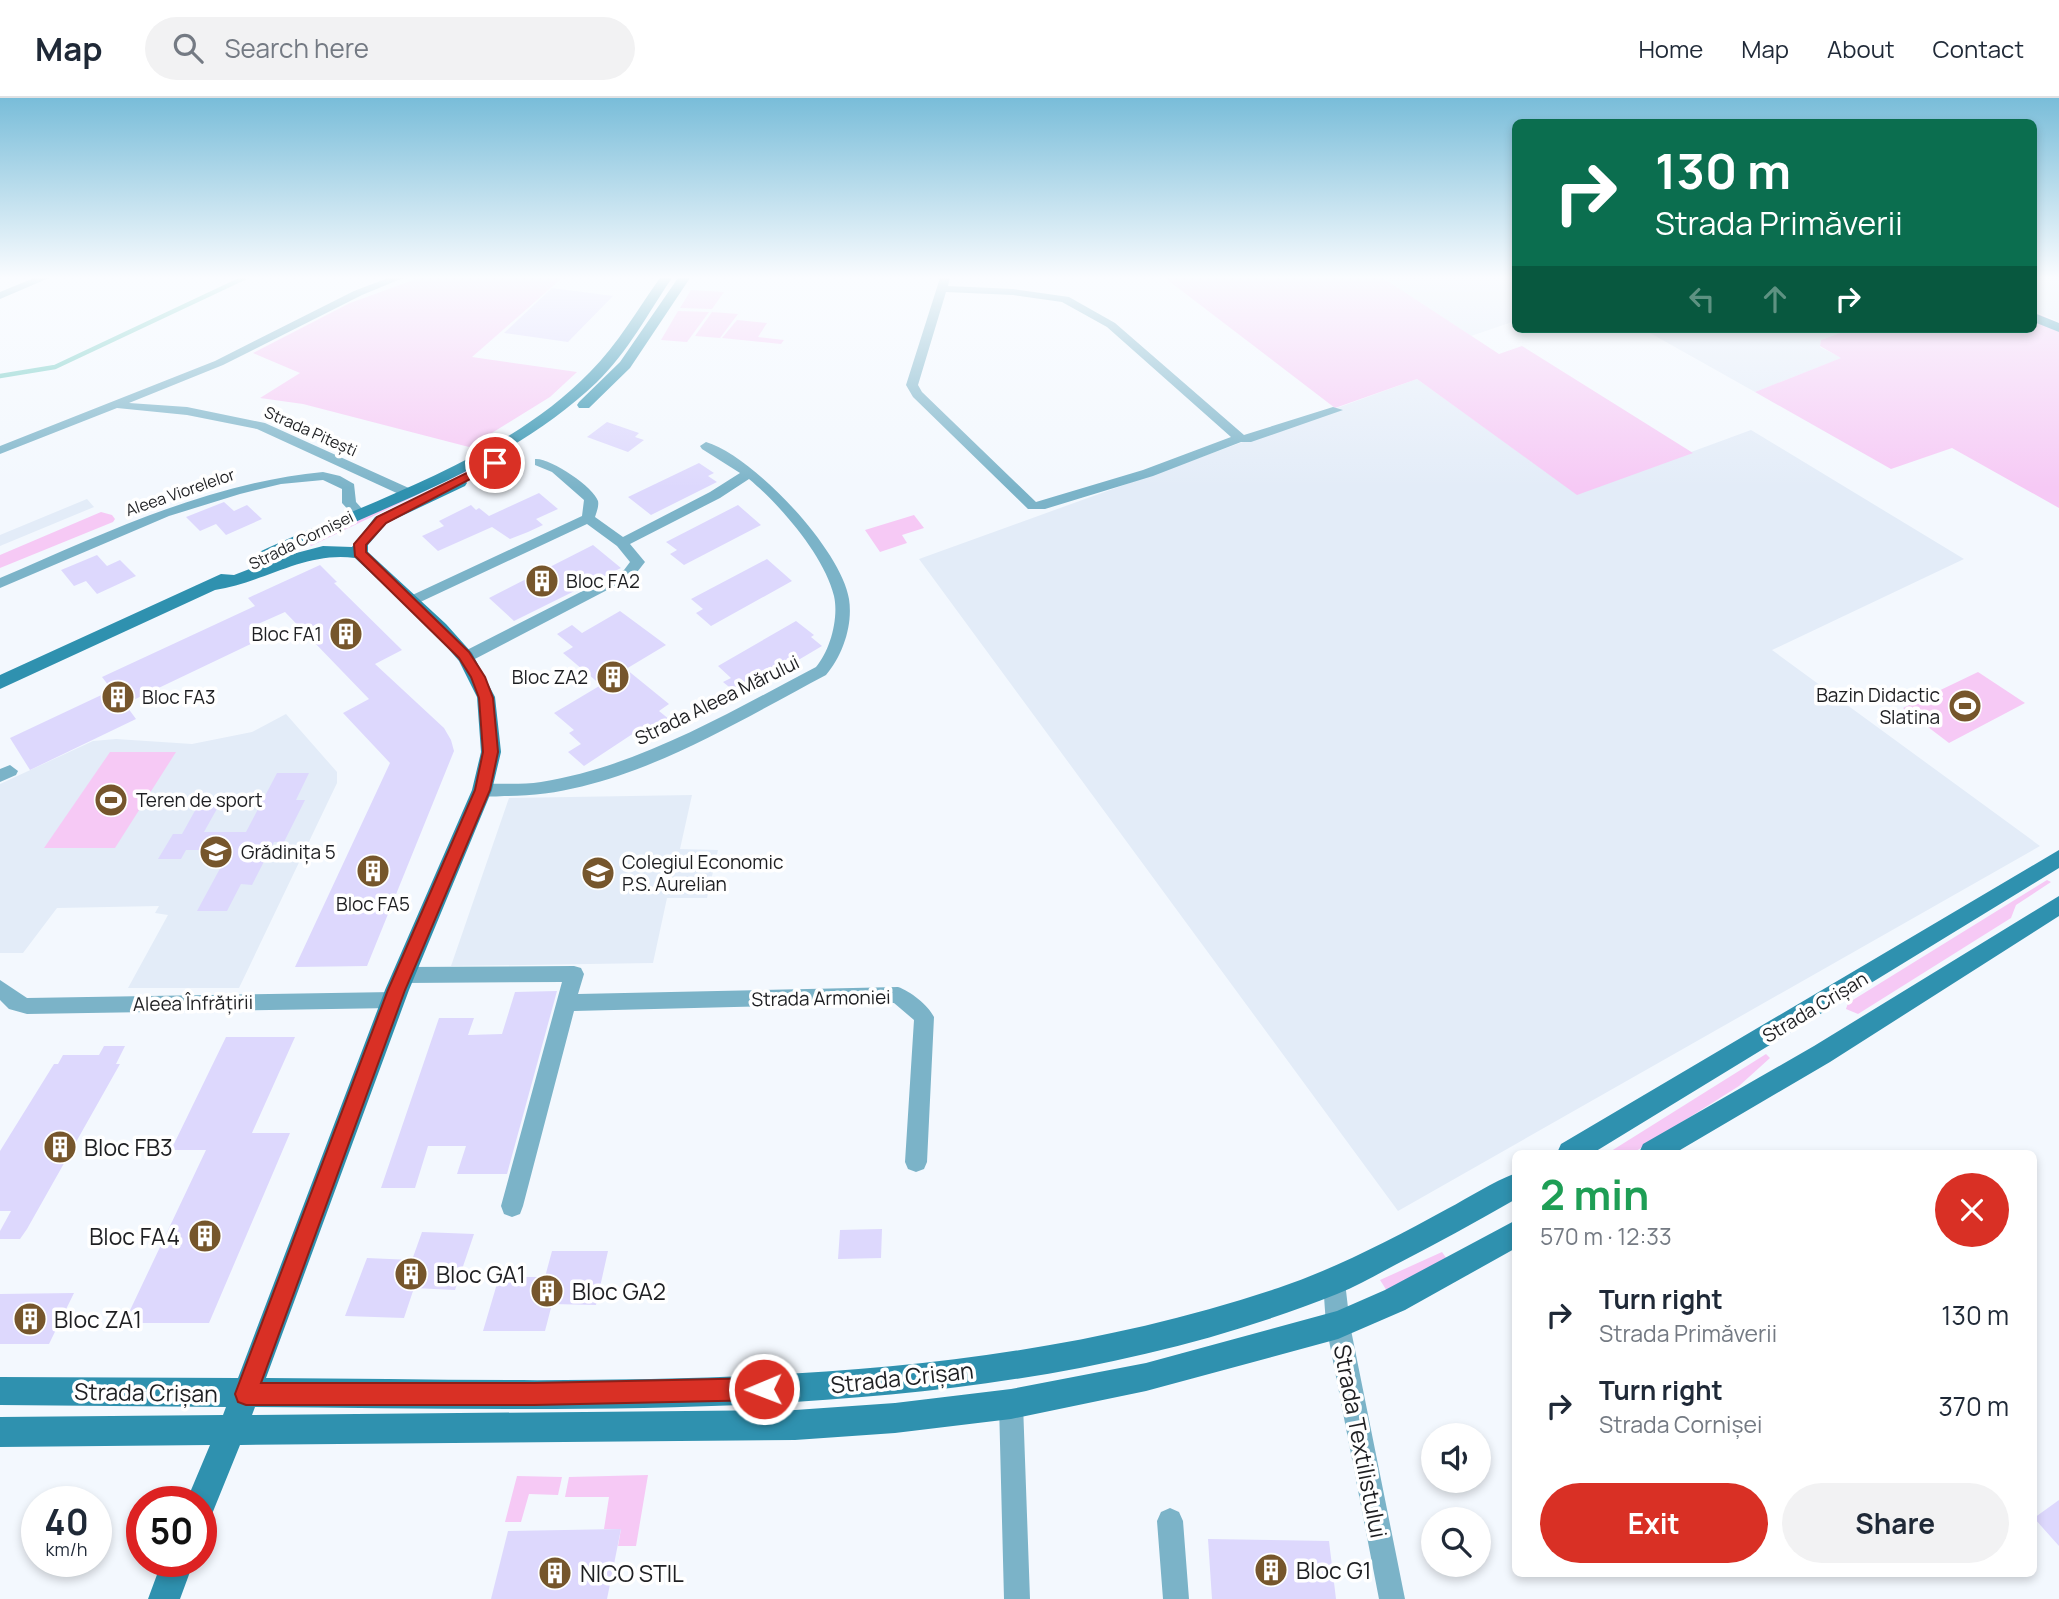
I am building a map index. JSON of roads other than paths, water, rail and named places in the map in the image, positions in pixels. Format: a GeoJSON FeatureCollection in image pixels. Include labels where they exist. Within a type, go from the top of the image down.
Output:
{"type":"FeatureCollection","features":[{"type":"Feature","properties":{"kind":"main road","name":"Strada Cornișei"},"geometry":{"type":"LineString","coordinates":[[0,683],[216,585],[263,557],[358,512],[488,459],[596,375],[615,348]]}},
{"type":"Feature","properties":{"kind":"main road","name":"Strada Cornișei"},"geometry":{"type":"LineString","coordinates":[[360,553],[360,544],[381,520],[567,418],[619,372],[636,348]]}},
{"type":"Feature","properties":{"kind":"main road"},"geometry":{"type":"LineString","coordinates":[[551,412],[567,418]]}},
{"type":"Feature","properties":{"kind":"main road"},"geometry":{"type":"LineString","coordinates":[[208,1486],[246,1394],[393,1000],[482,790],[491,752],[486,698],[466,657],[360,553],[346,550],[316,551],[254,575],[216,585]]}},
{"type":"Feature","properties":{"kind":"main road","name":"Strada Crișan"},"geometry":{"type":"LineString","coordinates":[[1575,1150],[2059,858]]}},
{"type":"Feature","properties":{"kind":"main road"},"geometry":{"type":"LineString","coordinates":[[1657,1150],[1822,1054],[2059,905]]}},
{"type":"Feature","properties":{"kind":"main road","name":"Strada Crișan"},"geometry":{"type":"LineString","coordinates":[[0,1391],[534,1394],[752,1390],[927,1377],[1139,1342],[1274,1303],[1334,1282],[1512,1187]]}},
{"type":"Feature","properties":{"kind":"main road","name":"Strada Crișan"},"geometry":{"type":"LineString","coordinates":[[0,1432],[795,1425],[895,1418],[1011,1404],[1146,1377],[1338,1325],[1395,1300],[1512,1235]]}},
{"type":"Feature","properties":{"kind":"main road"},"geometry":{"type":"LineString","coordinates":[[164,1599],[172,1577]]}},
{"type":"Feature","properties":{"kind":"street","name":"Strada Pitești"},"geometry":{"type":"LineString","coordinates":[[0,450],[115,406],[247,348]]}},
{"type":"Feature","properties":{"kind":"street"},"geometry":{"type":"LineString","coordinates":[[923,348],[912,385],[917,394],[1033,506],[1148,473],[1240,438],[1247,439],[1337,410]]}},
{"type":"Feature","properties":{"kind":"street"},"geometry":{"type":"LineString","coordinates":[[1137,348],[1240,438]]}},
{"type":"Feature","properties":{"kind":"street","name":"Strada Pitești"},"geometry":{"type":"LineString","coordinates":[[115,406],[187,411],[261,426],[406,492]]}},
{"type":"Feature","properties":{"kind":"street","name":"Strada Aleea Mărului"},"geometry":{"type":"LineString","coordinates":[[482,790],[540,788],[616,769],[703,732],[821,671],[831,658],[838,639],[843,598],[803,528],[749,473],[706,446]]}},
{"type":"Feature","properties":{"kind":"street"},"geometry":{"type":"LineString","coordinates":[[411,601],[588,518],[592,504],[590,498],[557,469],[540,462]]}},
{"type":"Feature","properties":{"kind":"street"},"geometry":{"type":"LineString","coordinates":[[622,542],[715,495],[749,473]]}},
{"type":"Feature","properties":{"kind":"street","name":"Aleea Viorelelor"},"geometry":{"type":"LineString","coordinates":[[0,583],[164,513],[281,480],[323,476],[335,479],[349,487],[349,503],[358,512]]}},
{"type":"Feature","properties":{"kind":"street"},"geometry":{"type":"LineString","coordinates":[[466,657],[629,573],[638,562],[622,542],[588,518]]}},
{"type":"Feature","properties":{"kind":"street"},"geometry":{"type":"LineString","coordinates":[[404,975],[574,974],[512,1206]]}},
{"type":"Feature","properties":{"kind":"street","name":"Aleea Înfrățirii"},"geometry":{"type":"LineString","coordinates":[[0,988],[16,1003],[27,1006],[393,1000]]}},
{"type":"Feature","properties":{"kind":"street","name":"Strada Armoniei"},"geometry":{"type":"LineString","coordinates":[[566,1003],[898,995],[925,1017],[916,1162]]}},
{"type":"Feature","properties":{"kind":"street","name":"Strada Textilistului"},"geometry":{"type":"LineString","coordinates":[[1334,1282],[1338,1325],[1392,1599]]}},
{"type":"Feature","properties":{"kind":"street"},"geometry":{"type":"LineString","coordinates":[[1011,1404],[1017,1599]]}},
{"type":"Feature","properties":{"kind":"street"},"geometry":{"type":"LineString","coordinates":[[1170,1521],[1176,1599]]}},
{"type":"Feature","properties":{"kind":"waterway"},"geometry":{"type":"LineString","coordinates":[[0,376],[55,367],[95,348]]}},
{"type":"Feature","properties":{"kind":"place","name":"Bloc FA2"},"geometry":{"type":"Point","coordinates":[542,581]}},
{"type":"Feature","properties":{"kind":"place","name":"Bloc FA1"},"geometry":{"type":"Point","coordinates":[346,634]}},
{"type":"Feature","properties":{"kind":"place","name":"Bloc ZA2"},"geometry":{"type":"Point","coordinates":[613,677]}},
{"type":"Feature","properties":{"kind":"place","name":"Bloc FA3"},"geometry":{"type":"Point","coordinates":[118,697]}},
{"type":"Feature","properties":{"kind":"place","name":"Bazin Didactic Slatina"},"geometry":{"type":"Point","coordinates":[1965,706]}},
{"type":"Feature","properties":{"kind":"place","name":"Teren de sport"},"geometry":{"type":"Point","coordinates":[111,800]}},
{"type":"Feature","properties":{"kind":"place","name":"Grădinița 5"},"geometry":{"type":"Point","coordinates":[216,852]}},
{"type":"Feature","properties":{"kind":"place","name":"Bloc FA5"},"geometry":{"type":"Point","coordinates":[373,871]}},
{"type":"Feature","properties":{"kind":"place","name":"Colegiul Economic P.S. Aurelian"},"geometry":{"type":"Point","coordinates":[598,873]}},
{"type":"Feature","properties":{"kind":"place","name":"Bloc FB3"},"geometry":{"type":"Point","coordinates":[60,1147]}},
{"type":"Feature","properties":{"kind":"place","name":"Bloc FA4"},"geometry":{"type":"Point","coordinates":[205,1236]}},
{"type":"Feature","properties":{"kind":"place","name":"Bloc GA1"},"geometry":{"type":"Point","coordinates":[411,1274]}},
{"type":"Feature","properties":{"kind":"place","name":"Bloc GA2"},"geometry":{"type":"Point","coordinates":[547,1291]}},
{"type":"Feature","properties":{"kind":"place","name":"Bloc ZA1"},"geometry":{"type":"Point","coordinates":[30,1319]}},
{"type":"Feature","properties":{"kind":"place","name":"Bloc G1"},"geometry":{"type":"Point","coordinates":[1271,1570]}},
{"type":"Feature","properties":{"kind":"place","name":"NICO STIL"},"geometry":{"type":"Point","coordinates":[555,1573]}}]}
